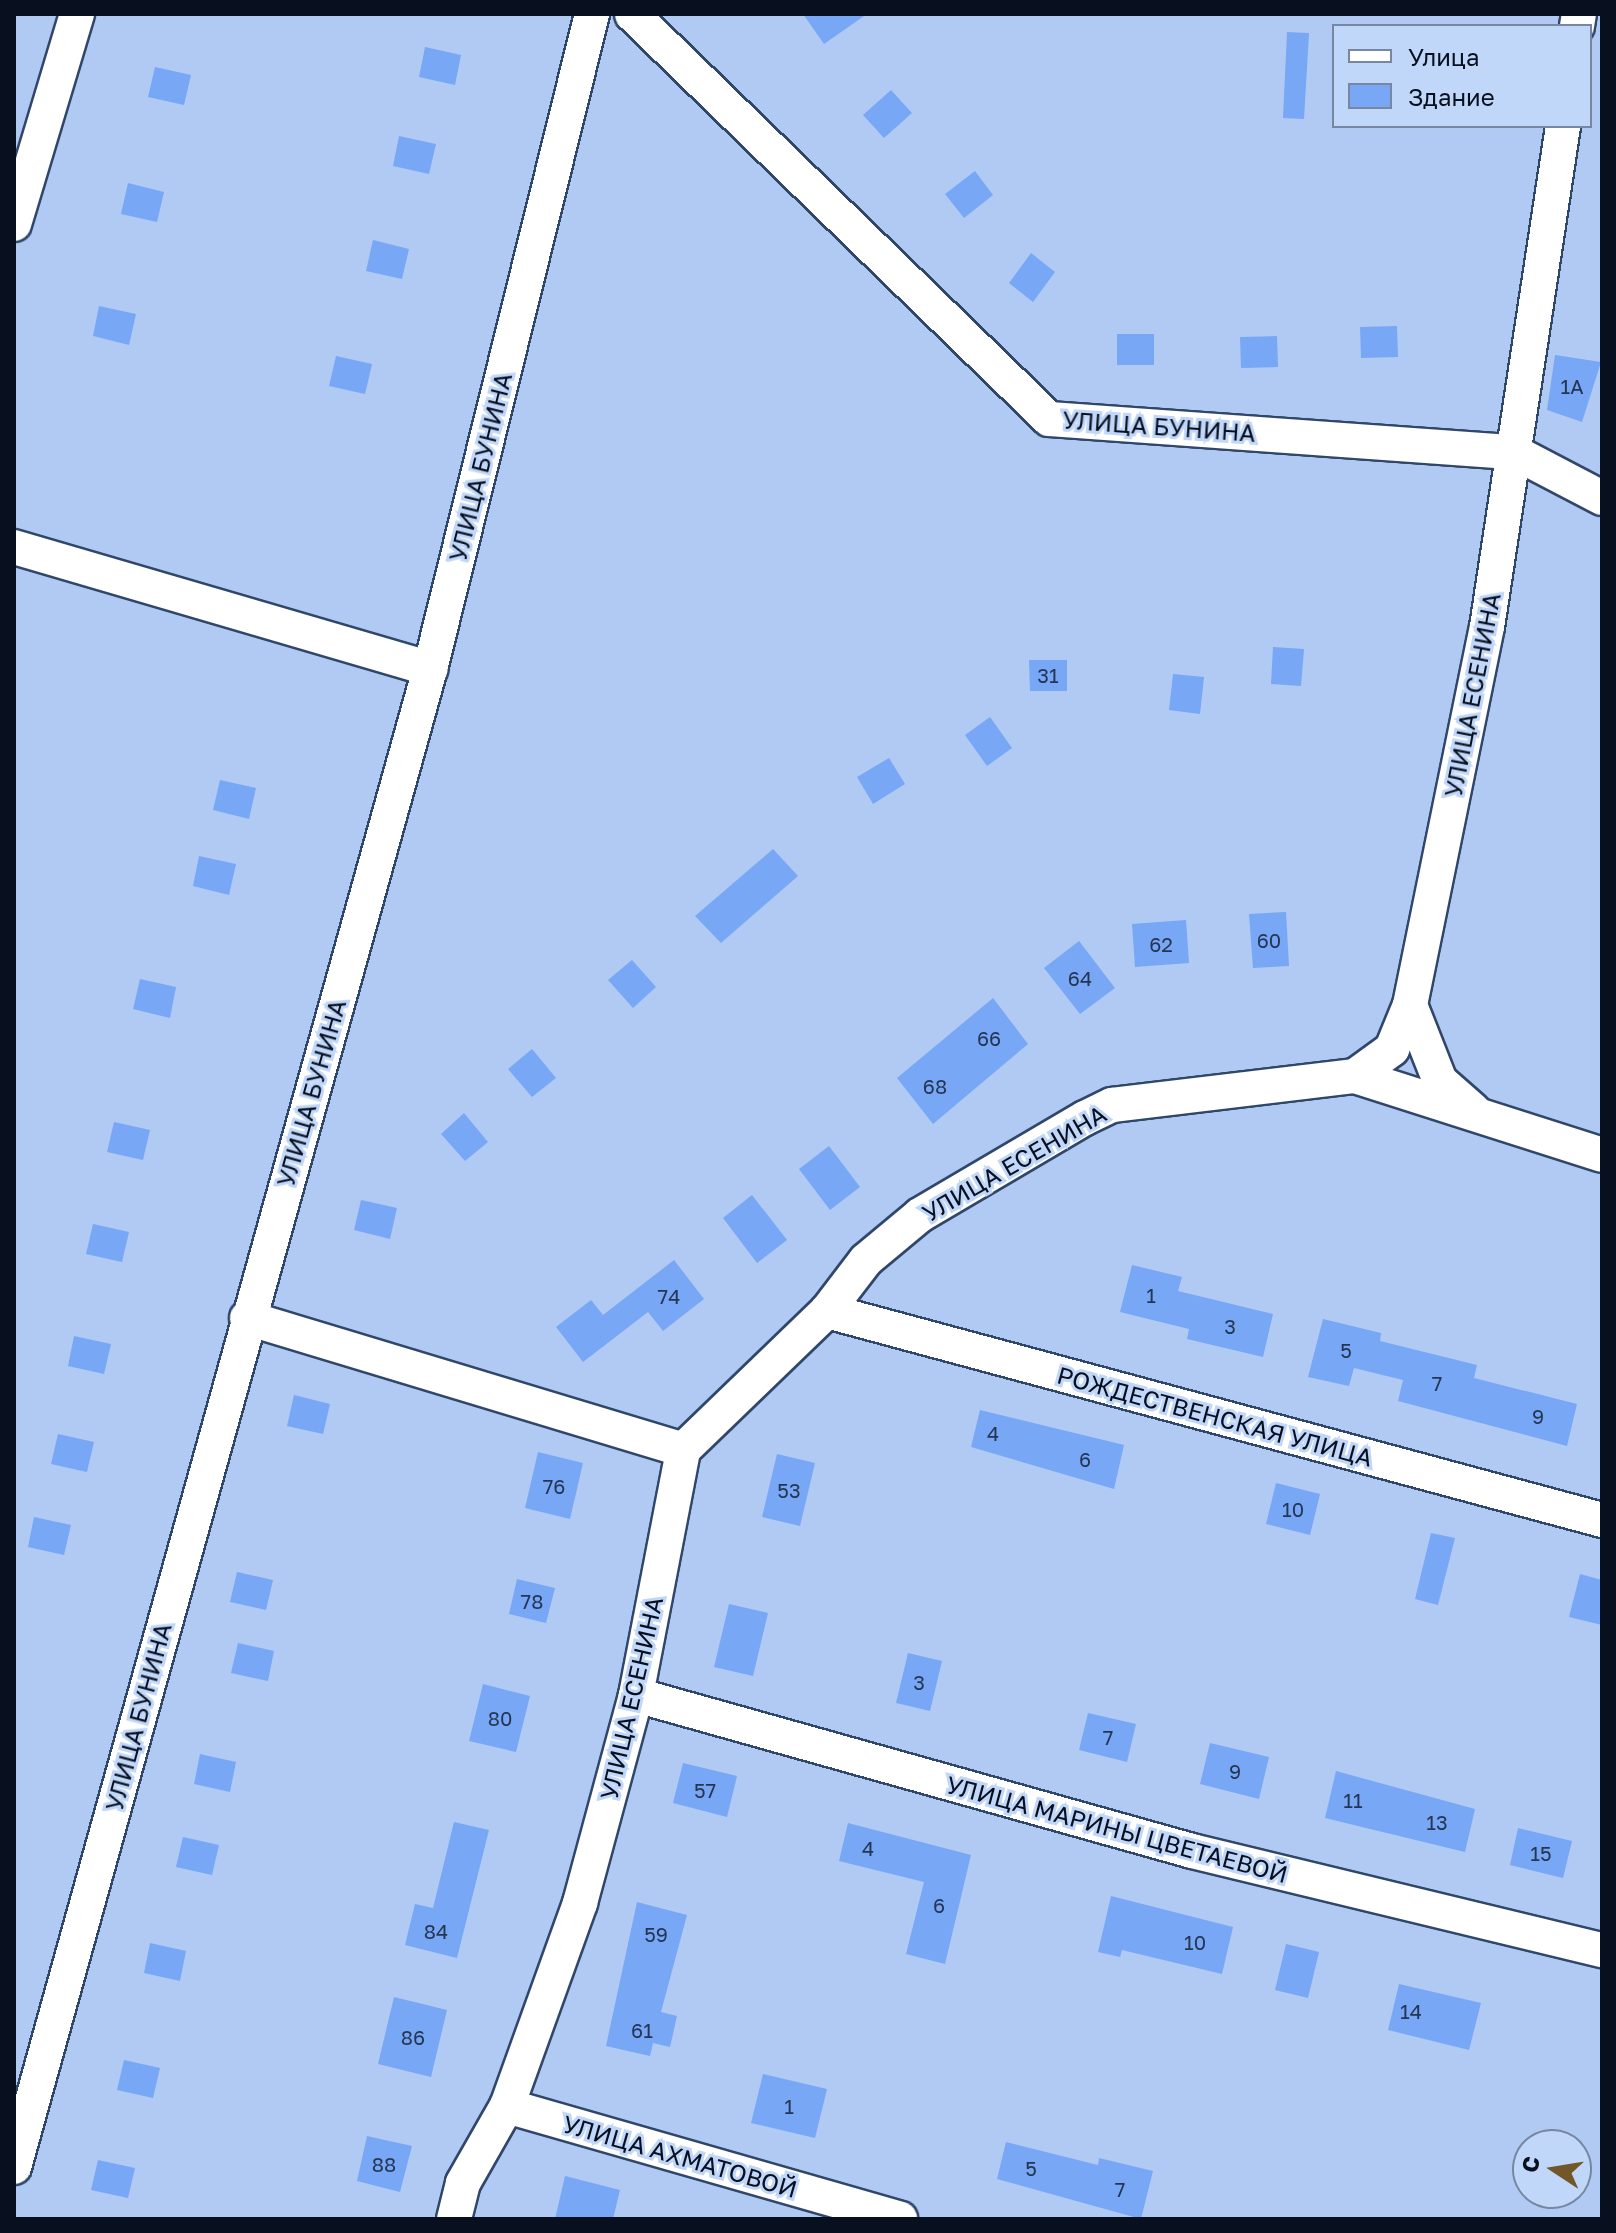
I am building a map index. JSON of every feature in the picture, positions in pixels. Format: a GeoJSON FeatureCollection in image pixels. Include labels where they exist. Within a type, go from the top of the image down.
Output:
{"type":"FeatureCollection","features":[{"type":"Feature","properties":{"kind":"street"},"geometry":{"type":"LineString","coordinates":[[14,224],[77,14]]}},
{"type":"Feature","properties":{"kind":"street","name":"УЛИЦА БУНИНА"},"geometry":{"type":"LineString","coordinates":[[14,2167],[247,1318],[430,669],[592,14]]}},
{"type":"Feature","properties":{"kind":"street","name":"УЛИЦА БУНИНА"},"geometry":{"type":"LineString","coordinates":[[632,14],[1049,419],[1514,452]]}},
{"type":"Feature","properties":{"kind":"street","name":"УЛИЦА ЕСЕНИНА"},"geometry":{"type":"LineString","coordinates":[[454,2219],[463,2183],[507,2106],[580,1903],[636,1695],[683,1450],[827,1311],[866,1260],[920,1215],[1112,1105],[1355,1076],[1392,1049],[1410,1005],[1487,627],[1563,128]]}},
{"type":"Feature","properties":{"kind":"street"},"geometry":{"type":"LineString","coordinates":[[1514,452],[1602,498]]}},
{"type":"Feature","properties":{"kind":"street"},"geometry":{"type":"LineString","coordinates":[[14,547],[430,669]]}},
{"type":"Feature","properties":{"kind":"street"},"geometry":{"type":"LineString","coordinates":[[1410,1005],[1440,1081],[1482,1119]]}},
{"type":"Feature","properties":{"kind":"street"},"geometry":{"type":"LineString","coordinates":[[1355,1076],[1602,1155]]}},
{"type":"Feature","properties":{"kind":"street","name":"РОЖДЕСТВЕНСКАЯ УЛИЦА"},"geometry":{"type":"LineString","coordinates":[[827,1311],[1602,1520]]}},
{"type":"Feature","properties":{"kind":"street"},"geometry":{"type":"LineString","coordinates":[[247,1318],[683,1450]]}},
{"type":"Feature","properties":{"kind":"street","name":"УЛИЦА МАРИНЫ ЦВЕТАЕВОЙ"},"geometry":{"type":"LineString","coordinates":[[636,1695],[1192,1851],[1602,1950]]}},
{"type":"Feature","properties":{"kind":"street","name":"УЛИЦА АХМАТОВОЙ"},"geometry":{"type":"LineString","coordinates":[[507,2106],[900,2219]]}},
{"type":"Feature","properties":{"kind":"building"},"geometry":{"type":"Polygon","coordinates":[[[803,14],[867,14],[824,44],[803,14]]]}},
{"type":"Feature","properties":{"kind":"building"},"geometry":{"type":"Polygon","coordinates":[[[1287,32],[1309,33],[1304,119],[1283,118],[1287,32]]]}},
{"type":"Feature","properties":{"kind":"building"},"geometry":{"type":"Polygon","coordinates":[[[425,47],[461,55],[455,85],[419,77],[425,47]]]}},
{"type":"Feature","properties":{"kind":"building"},"geometry":{"type":"Polygon","coordinates":[[[155,67],[191,75],[184,105],[148,97],[155,67]]]}},
{"type":"Feature","properties":{"kind":"building"},"geometry":{"type":"Polygon","coordinates":[[[891,90],[912,113],[884,138],[863,115],[891,90]]]}},
{"type":"Feature","properties":{"kind":"building"},"geometry":{"type":"Polygon","coordinates":[[[399,136],[436,144],[429,174],[393,166],[399,136]]]}},
{"type":"Feature","properties":{"kind":"building"},"geometry":{"type":"Polygon","coordinates":[[[975,171],[993,195],[964,218],[945,194],[975,171]]]}},
{"type":"Feature","properties":{"kind":"building"},"geometry":{"type":"Polygon","coordinates":[[[128,183],[164,192],[157,222],[121,214],[128,183]]]}},
{"type":"Feature","properties":{"kind":"building"},"geometry":{"type":"Polygon","coordinates":[[[373,240],[409,249],[402,279],[366,271],[373,240]]]}},
{"type":"Feature","properties":{"kind":"building"},"geometry":{"type":"Polygon","coordinates":[[[1031,253],[1055,272],[1033,302],[1009,283],[1031,253]]]}},
{"type":"Feature","properties":{"kind":"building"},"geometry":{"type":"Polygon","coordinates":[[[99,306],[136,314],[129,345],[93,336],[99,306]]]}},
{"type":"Feature","properties":{"kind":"building"},"geometry":{"type":"Polygon","coordinates":[[[1397,326],[1398,357],[1361,358],[1360,327],[1397,326]]]}},
{"type":"Feature","properties":{"kind":"building"},"geometry":{"type":"Polygon","coordinates":[[[1117,334],[1154,334],[1154,365],[1117,365],[1117,334]]]}},
{"type":"Feature","properties":{"kind":"building"},"geometry":{"type":"Polygon","coordinates":[[[1277,336],[1278,367],[1241,368],[1240,337],[1277,336]]]}},
{"type":"Feature","properties":{"kind":"building"},"geometry":{"type":"Polygon","coordinates":[[[1555,355],[1601,362],[1582,422],[1547,410],[1555,355]]]}},
{"type":"Feature","properties":{"kind":"building"},"geometry":{"type":"Polygon","coordinates":[[[336,356],[372,364],[365,394],[329,386],[336,356]]]}},
{"type":"Feature","properties":{"kind":"building"},"geometry":{"type":"Polygon","coordinates":[[[1273,647],[1304,649],[1301,686],[1271,684],[1273,647]]]}},
{"type":"Feature","properties":{"kind":"building"},"geometry":{"type":"Polygon","coordinates":[[[1029,660],[1067,660],[1067,691],[1030,691],[1029,660]]]}},
{"type":"Feature","properties":{"kind":"building"},"geometry":{"type":"Polygon","coordinates":[[[1173,674],[1204,677],[1200,714],[1169,710],[1173,674]]]}},
{"type":"Feature","properties":{"kind":"building"},"geometry":{"type":"Polygon","coordinates":[[[990,717],[1012,748],[987,766],[965,735],[990,717]]]}},
{"type":"Feature","properties":{"kind":"building"},"geometry":{"type":"Polygon","coordinates":[[[889,758],[905,784],[873,804],[857,777],[889,758]]]}},
{"type":"Feature","properties":{"kind":"building"},"geometry":{"type":"Polygon","coordinates":[[[220,780],[256,788],[249,819],[213,810],[220,780]]]}},
{"type":"Feature","properties":{"kind":"building"},"geometry":{"type":"Polygon","coordinates":[[[773,849],[798,876],[721,943],[695,916],[773,849]]]}},
{"type":"Feature","properties":{"kind":"building"},"geometry":{"type":"Polygon","coordinates":[[[199,856],[236,864],[229,895],[193,886],[199,856]]]}},
{"type":"Feature","properties":{"kind":"building"},"geometry":{"type":"Polygon","coordinates":[[[1286,912],[1289,966],[1253,968],[1249,914],[1286,912]]]}},
{"type":"Feature","properties":{"kind":"building"},"geometry":{"type":"Polygon","coordinates":[[[1186,920],[1189,963],[1135,967],[1132,924],[1186,920]]]}},
{"type":"Feature","properties":{"kind":"building"},"geometry":{"type":"Polygon","coordinates":[[[1079,941],[1115,988],[1080,1014],[1044,968],[1079,941]]]}},
{"type":"Feature","properties":{"kind":"building"},"geometry":{"type":"Polygon","coordinates":[[[632,960],[656,987],[633,1008],[608,980],[632,960]]]}},
{"type":"Feature","properties":{"kind":"building"},"geometry":{"type":"Polygon","coordinates":[[[140,979],[176,987],[170,1018],[133,1009],[140,979]]]}},
{"type":"Feature","properties":{"kind":"building"},"geometry":{"type":"Polygon","coordinates":[[[993,998],[1028,1044],[933,1124],[897,1078],[993,998]]]}},
{"type":"Feature","properties":{"kind":"building"},"geometry":{"type":"Polygon","coordinates":[[[532,1049],[556,1078],[532,1097],[508,1069],[532,1049]]]}},
{"type":"Feature","properties":{"kind":"building"},"geometry":{"type":"Polygon","coordinates":[[[464,1113],[488,1142],[465,1161],[441,1134],[464,1113]]]}},
{"type":"Feature","properties":{"kind":"building"},"geometry":{"type":"Polygon","coordinates":[[[114,1122],[150,1130],[143,1160],[107,1152],[114,1122]]]}},
{"type":"Feature","properties":{"kind":"building"},"geometry":{"type":"Polygon","coordinates":[[[829,1146],[860,1187],[830,1210],[799,1169],[829,1146]]]}},
{"type":"Feature","properties":{"kind":"building"},"geometry":{"type":"Polygon","coordinates":[[[752,1195],[787,1240],[757,1263],[723,1218],[752,1195]]]}},
{"type":"Feature","properties":{"kind":"building"},"geometry":{"type":"Polygon","coordinates":[[[361,1200],[397,1208],[390,1239],[354,1230],[361,1200]]]}},
{"type":"Feature","properties":{"kind":"building"},"geometry":{"type":"Polygon","coordinates":[[[93,1224],[129,1232],[122,1262],[86,1254],[93,1224]]]}},
{"type":"Feature","properties":{"kind":"building"},"geometry":{"type":"Polygon","coordinates":[[[674,1260],[704,1299],[663,1331],[648,1312],[583,1362],[556,1327],[591,1300],[603,1315],[674,1260]]]}},
{"type":"Feature","properties":{"kind":"building"},"geometry":{"type":"Polygon","coordinates":[[[1132,1265],[1182,1277],[1178,1291],[1273,1314],[1263,1357],[1187,1339],[1189,1329],[1120,1312],[1132,1265]]]}},
{"type":"Feature","properties":{"kind":"building"},"geometry":{"type":"Polygon","coordinates":[[[1323,1319],[1381,1333],[1380,1341],[1477,1365],[1474,1378],[1577,1404],[1567,1446],[1398,1401],[1403,1380],[1354,1368],[1349,1386],[1308,1377],[1323,1319]]]}},
{"type":"Feature","properties":{"kind":"building"},"geometry":{"type":"Polygon","coordinates":[[[74,1336],[111,1344],[104,1374],[68,1366],[74,1336]]]}},
{"type":"Feature","properties":{"kind":"building"},"geometry":{"type":"Polygon","coordinates":[[[294,1395],[330,1404],[323,1434],[287,1426],[294,1395]]]}},
{"type":"Feature","properties":{"kind":"building"},"geometry":{"type":"Polygon","coordinates":[[[980,1410],[1124,1445],[1114,1489],[971,1447],[980,1410]]]}},
{"type":"Feature","properties":{"kind":"building"},"geometry":{"type":"Polygon","coordinates":[[[58,1434],[94,1442],[87,1472],[51,1464],[58,1434]]]}},
{"type":"Feature","properties":{"kind":"building"},"geometry":{"type":"Polygon","coordinates":[[[538,1452],[583,1463],[570,1519],[525,1508],[538,1452]]]}},
{"type":"Feature","properties":{"kind":"building"},"geometry":{"type":"Polygon","coordinates":[[[777,1454],[815,1463],[800,1526],[762,1517],[777,1454]]]}},
{"type":"Feature","properties":{"kind":"building"},"geometry":{"type":"Polygon","coordinates":[[[1276,1483],[1320,1494],[1310,1535],[1266,1524],[1276,1483]]]}},
{"type":"Feature","properties":{"kind":"building"},"geometry":{"type":"Polygon","coordinates":[[[34,1517],[71,1525],[64,1555],[28,1547],[34,1517]]]}},
{"type":"Feature","properties":{"kind":"building"},"geometry":{"type":"Polygon","coordinates":[[[1431,1533],[1455,1538],[1438,1605],[1415,1599],[1431,1533]]]}},
{"type":"Feature","properties":{"kind":"building"},"geometry":{"type":"Polygon","coordinates":[[[237,1572],[273,1580],[266,1610],[230,1602],[237,1572]]]}},
{"type":"Feature","properties":{"kind":"building"},"geometry":{"type":"Polygon","coordinates":[[[1580,1574],[1602,1580],[1602,1625],[1569,1617],[1580,1574]]]}},
{"type":"Feature","properties":{"kind":"building"},"geometry":{"type":"Polygon","coordinates":[[[517,1579],[555,1588],[546,1623],[509,1614],[517,1579]]]}},
{"type":"Feature","properties":{"kind":"building"},"geometry":{"type":"Polygon","coordinates":[[[729,1604],[768,1613],[753,1676],[714,1667],[729,1604]]]}},
{"type":"Feature","properties":{"kind":"building"},"geometry":{"type":"Polygon","coordinates":[[[238,1643],[274,1651],[268,1681],[231,1673],[238,1643]]]}},
{"type":"Feature","properties":{"kind":"building"},"geometry":{"type":"Polygon","coordinates":[[[908,1653],[942,1661],[930,1711],[896,1703],[908,1653]]]}},
{"type":"Feature","properties":{"kind":"building"},"geometry":{"type":"Polygon","coordinates":[[[483,1684],[530,1696],[516,1752],[469,1741],[483,1684]]]}},
{"type":"Feature","properties":{"kind":"building"},"geometry":{"type":"Polygon","coordinates":[[[1088,1713],[1136,1724],[1127,1762],[1079,1750],[1088,1713]]]}},
{"type":"Feature","properties":{"kind":"building"},"geometry":{"type":"Polygon","coordinates":[[[1210,1743],[1269,1757],[1259,1799],[1200,1784],[1210,1743]]]}},
{"type":"Feature","properties":{"kind":"building"},"geometry":{"type":"Polygon","coordinates":[[[200,1754],[236,1762],[230,1792],[194,1784],[200,1754]]]}},
{"type":"Feature","properties":{"kind":"building"},"geometry":{"type":"Polygon","coordinates":[[[683,1763],[737,1776],[727,1817],[673,1803],[683,1763]]]}},
{"type":"Feature","properties":{"kind":"building"},"geometry":{"type":"Polygon","coordinates":[[[1336,1771],[1475,1809],[1465,1852],[1325,1818],[1336,1771]]]}},
{"type":"Feature","properties":{"kind":"building"},"geometry":{"type":"Polygon","coordinates":[[[454,1822],[489,1830],[457,1958],[405,1945],[415,1904],[433,1908],[454,1822]]]}},
{"type":"Feature","properties":{"kind":"building"},"geometry":{"type":"Polygon","coordinates":[[[848,1823],[971,1855],[945,1964],[906,1954],[924,1882],[839,1861],[848,1823]]]}},
{"type":"Feature","properties":{"kind":"building"},"geometry":{"type":"Polygon","coordinates":[[[1518,1828],[1572,1841],[1563,1878],[1510,1865],[1518,1828]]]}},
{"type":"Feature","properties":{"kind":"building"},"geometry":{"type":"Polygon","coordinates":[[[183,1837],[219,1845],[212,1875],[176,1867],[183,1837]]]}},
{"type":"Feature","properties":{"kind":"building"},"geometry":{"type":"Polygon","coordinates":[[[1111,1896],[1233,1927],[1222,1974],[1122,1950],[1120,1957],[1098,1952],[1111,1896]]]}},
{"type":"Feature","properties":{"kind":"building"},"geometry":{"type":"Polygon","coordinates":[[[637,1902],[687,1915],[661,2012],[677,2016],[670,2047],[653,2043],[650,2056],[606,2046],[637,1902]]]}},
{"type":"Feature","properties":{"kind":"building"},"geometry":{"type":"Polygon","coordinates":[[[150,1943],[186,1951],[180,1981],[144,1973],[150,1943]]]}},
{"type":"Feature","properties":{"kind":"building"},"geometry":{"type":"Polygon","coordinates":[[[1286,1944],[1319,1952],[1308,1998],[1275,1990],[1286,1944]]]}},
{"type":"Feature","properties":{"kind":"building"},"geometry":{"type":"Polygon","coordinates":[[[1399,1984],[1481,2003],[1469,2050],[1388,2030],[1399,1984]]]}},
{"type":"Feature","properties":{"kind":"building"},"geometry":{"type":"Polygon","coordinates":[[[394,1997],[447,2010],[431,2077],[378,2064],[394,1997]]]}},
{"type":"Feature","properties":{"kind":"building"},"geometry":{"type":"Polygon","coordinates":[[[124,2060],[160,2068],[153,2098],[117,2090],[124,2060]]]}},
{"type":"Feature","properties":{"kind":"building"},"geometry":{"type":"Polygon","coordinates":[[[763,2074],[827,2089],[815,2138],[751,2123],[763,2074]]]}},
{"type":"Feature","properties":{"kind":"building"},"geometry":{"type":"Polygon","coordinates":[[[367,2136],[412,2146],[400,2192],[357,2181],[367,2136]]]}},
{"type":"Feature","properties":{"kind":"building"},"geometry":{"type":"Polygon","coordinates":[[[1006,2142],[1098,2165],[1099,2158],[1153,2171],[1141,2219],[997,2179],[1006,2142]]]}},
{"type":"Feature","properties":{"kind":"building"},"geometry":{"type":"Polygon","coordinates":[[[98,2160],[135,2168],[128,2198],[91,2190],[98,2160]]]}},
{"type":"Feature","properties":{"kind":"building"},"geometry":{"type":"Polygon","coordinates":[[[565,2176],[620,2190],[613,2219],[555,2219],[565,2176]]]}}]}
